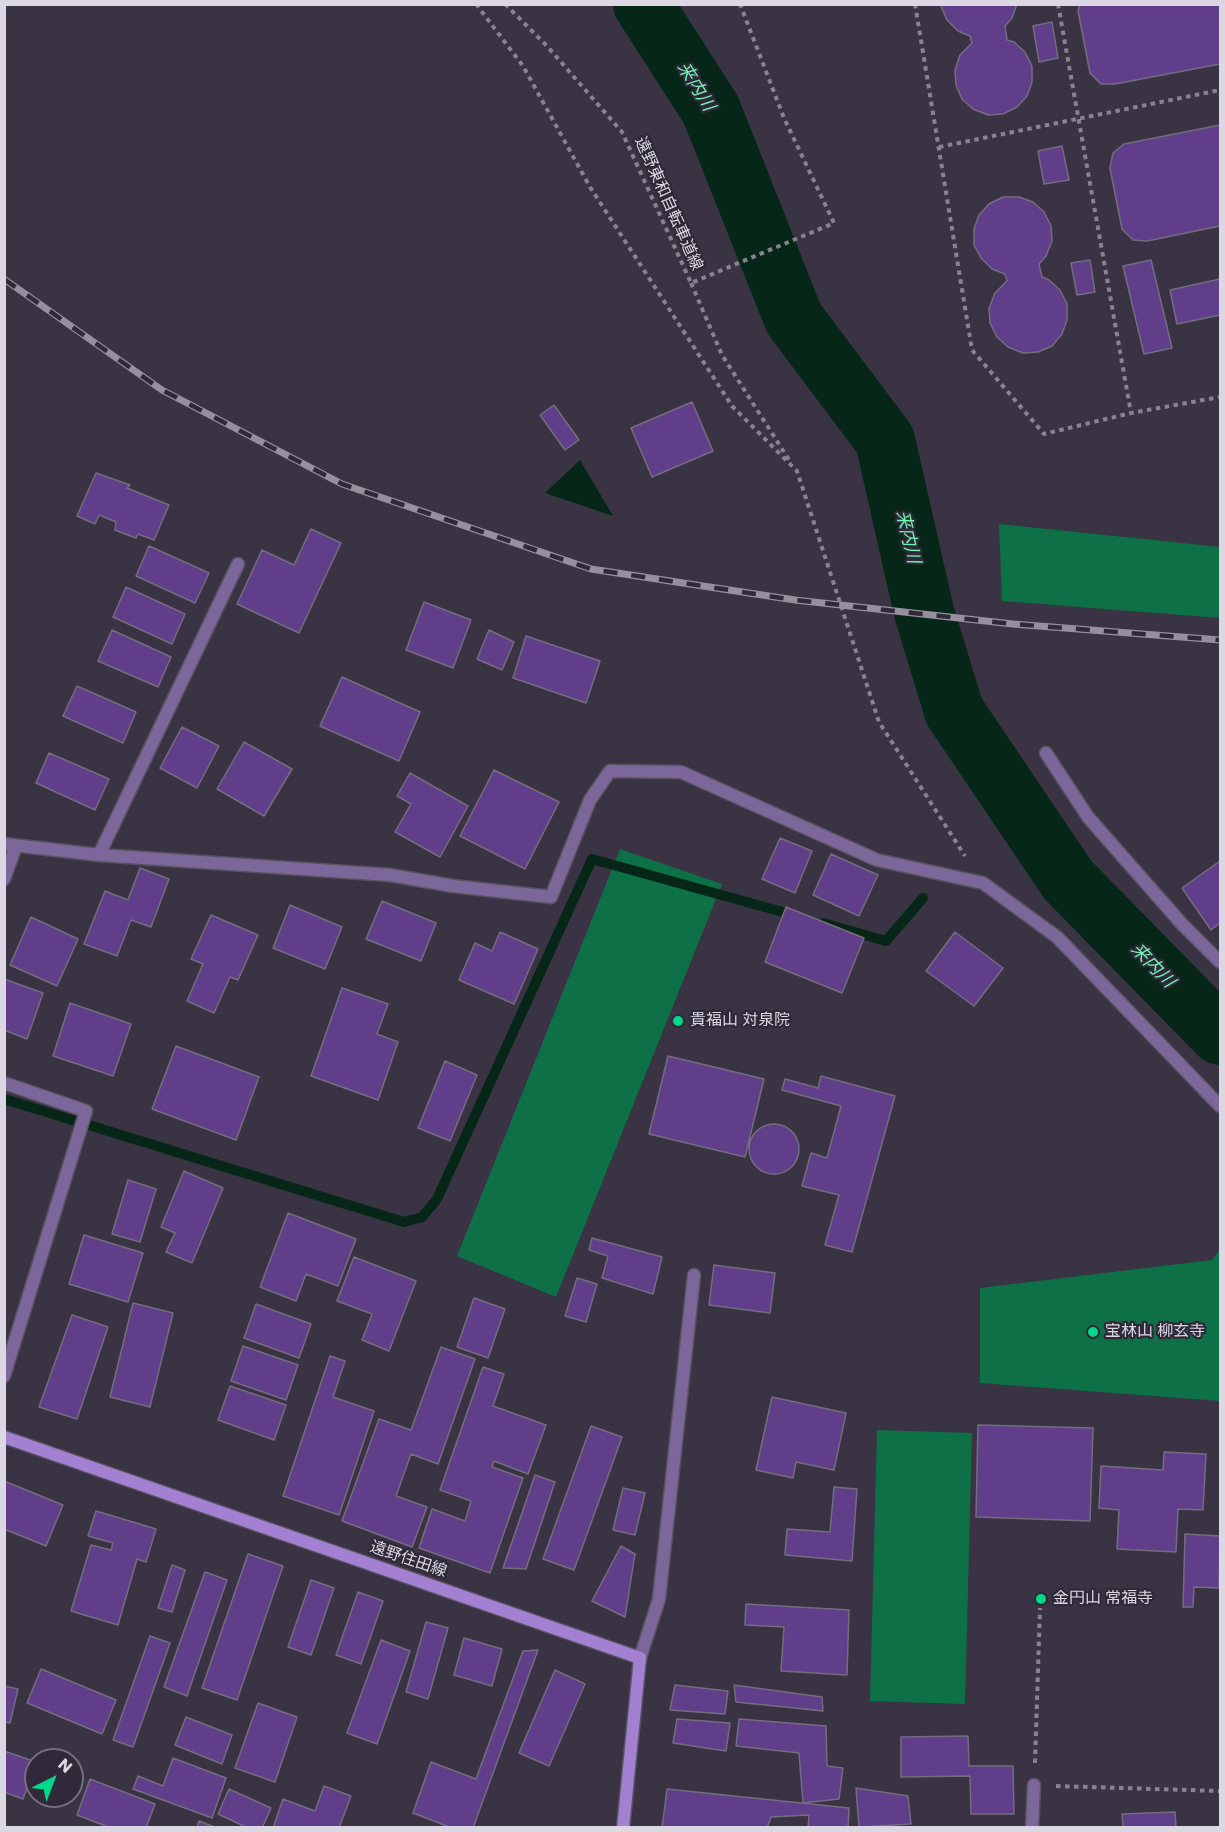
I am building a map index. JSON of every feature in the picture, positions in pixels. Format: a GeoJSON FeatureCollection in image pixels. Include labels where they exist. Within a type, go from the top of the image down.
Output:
{"type":"FeatureCollection","features":[{"type":"Feature","properties":{"kind":"main road","name":"遠野住田線"},"geometry":{"type":"LineString","coordinates":[[4,1437],[640,1658]]}},
{"type":"Feature","properties":{"kind":"main road"},"geometry":{"type":"LineString","coordinates":[[623,1827],[640,1658]]}},
{"type":"Feature","properties":{"kind":"street"},"geometry":{"type":"LineString","coordinates":[[99,855],[238,564]]}},
{"type":"Feature","properties":{"kind":"street"},"geometry":{"type":"LineString","coordinates":[[1046,753],[1088,817],[1181,923],[1221,962]]}},
{"type":"Feature","properties":{"kind":"street"},"geometry":{"type":"LineString","coordinates":[[4,879],[10,845],[99,855],[390,875],[453,886],[551,897],[590,800],[610,771],[681,772],[877,860],[983,883],[1057,938],[1221,1106]]}},
{"type":"Feature","properties":{"kind":"street"},"geometry":{"type":"LineString","coordinates":[[4,1083],[86,1111],[4,1376]]}},
{"type":"Feature","properties":{"kind":"street"},"geometry":{"type":"LineString","coordinates":[[640,1658],[659,1599],[694,1275]]}},
{"type":"Feature","properties":{"kind":"street"},"geometry":{"type":"LineString","coordinates":[[1032,1827],[1034,1785]]}},
{"type":"Feature","properties":{"kind":"path"},"geometry":{"type":"LineString","coordinates":[[476,4],[523,66],[590,187],[732,406],[797,471]]}},
{"type":"Feature","properties":{"kind":"path","name":"遠野東和自転車道線"},"geometry":{"type":"LineString","coordinates":[[505,4],[548,46],[622,132],[691,283],[834,223],[784,118],[740,4]]}},
{"type":"Feature","properties":{"kind":"path"},"geometry":{"type":"LineString","coordinates":[[915,4],[972,350],[1044,434],[1131,413],[1221,397]]}},
{"type":"Feature","properties":{"kind":"path"},"geometry":{"type":"LineString","coordinates":[[1059,4],[1131,413]]}},
{"type":"Feature","properties":{"kind":"path"},"geometry":{"type":"LineString","coordinates":[[939,147],[1221,90]]}},
{"type":"Feature","properties":{"kind":"path"},"geometry":{"type":"LineString","coordinates":[[691,283],[722,355],[797,471],[879,722],[983,883]]}},
{"type":"Feature","properties":{"kind":"path"},"geometry":{"type":"LineString","coordinates":[[1040,1608],[1034,1785],[1221,1791]]}},
{"type":"Feature","properties":{"kind":"green space"},"geometry":{"type":"Polygon","coordinates":[[[999,524],[1220,547],[1220,618],[1002,601],[999,524]]]}},
{"type":"Feature","properties":{"kind":"green space"},"geometry":{"type":"Polygon","coordinates":[[[620,849],[722,884],[556,1297],[457,1256],[620,849]]]}},
{"type":"Feature","properties":{"kind":"green space","name":"宝林山 柳玄寺"},"geometry":{"type":"Polygon","coordinates":[[[1220,1249],[1220,1401],[980,1383],[980,1288],[1212,1260],[1220,1249]]]}},
{"type":"Feature","properties":{"kind":"green space"},"geometry":{"type":"Polygon","coordinates":[[[877,1430],[972,1433],[965,1704],[870,1701],[877,1430]]]}},
{"type":"Feature","properties":{"kind":"shaded area"},"geometry":{"type":"Polygon","coordinates":[[[580,460],[613,516],[545,493],[580,460]]]}},
{"type":"Feature","properties":{"kind":"building"},"geometry":{"type":"Polygon","coordinates":[[[940,4],[1017,4],[1012,18],[1005,26],[1007,40],[1014,42],[1025,52],[1032,66],[1032,82],[1027,96],[1017,107],[1003,114],[988,115],[973,109],[962,99],[956,85],[955,70],[960,55],[972,43],[970,36],[958,31],[947,20],[940,4]]]}},
{"type":"Feature","properties":{"kind":"building"},"geometry":{"type":"Polygon","coordinates":[[[1080,4],[1220,4],[1220,64],[1115,84],[1101,84],[1090,73],[1078,11],[1080,4]]]}},
{"type":"Feature","properties":{"kind":"building"},"geometry":{"type":"Polygon","coordinates":[[[1052,22],[1058,58],[1039,62],[1033,26],[1052,22]]]}},
{"type":"Feature","properties":{"kind":"building"},"geometry":{"type":"Polygon","coordinates":[[[1220,125],[1220,226],[1147,241],[1133,240],[1122,229],[1110,168],[1113,153],[1124,144],[1220,125]]]}},
{"type":"Feature","properties":{"kind":"building"},"geometry":{"type":"Polygon","coordinates":[[[1062,146],[1069,180],[1044,184],[1038,151],[1062,146]]]}},
{"type":"Feature","properties":{"kind":"building"},"geometry":{"type":"Polygon","coordinates":[[[1003,197],[1019,197],[1033,202],[1044,212],[1051,226],[1052,241],[1046,256],[1039,264],[1042,277],[1060,290],[1067,304],[1067,320],[1062,334],[1052,346],[1038,352],[1023,353],[1008,347],[997,337],[990,323],[989,308],[995,293],[1007,281],[1005,274],[992,269],[981,258],[974,245],[974,229],[979,215],[989,204],[1003,197]]]}},
{"type":"Feature","properties":{"kind":"building"},"geometry":{"type":"Polygon","coordinates":[[[1090,260],[1095,292],[1077,295],[1071,263],[1090,260]]]}},
{"type":"Feature","properties":{"kind":"building"},"geometry":{"type":"Polygon","coordinates":[[[1151,260],[1172,348],[1144,354],[1123,266],[1151,260]]]}},
{"type":"Feature","properties":{"kind":"building"},"geometry":{"type":"Polygon","coordinates":[[[1220,279],[1220,315],[1177,324],[1170,290],[1220,279]]]}},
{"type":"Feature","properties":{"kind":"building"},"geometry":{"type":"Polygon","coordinates":[[[692,402],[713,451],[652,477],[631,428],[692,402]]]}},
{"type":"Feature","properties":{"kind":"building"},"geometry":{"type":"Polygon","coordinates":[[[554,405],[579,440],[565,450],[540,415],[554,405]]]}},
{"type":"Feature","properties":{"kind":"building"},"geometry":{"type":"Polygon","coordinates":[[[96,473],[130,485],[127,488],[169,505],[154,540],[138,534],[136,538],[115,530],[116,522],[99,515],[95,524],[77,516],[96,473]]]}},
{"type":"Feature","properties":{"kind":"building"},"geometry":{"type":"Polygon","coordinates":[[[311,529],[341,543],[299,633],[237,604],[262,550],[294,565],[311,529]]]}},
{"type":"Feature","properties":{"kind":"building"},"geometry":{"type":"Polygon","coordinates":[[[149,546],[209,573],[195,603],[136,576],[149,546]]]}},
{"type":"Feature","properties":{"kind":"building"},"geometry":{"type":"Polygon","coordinates":[[[126,587],[185,614],[172,644],[113,617],[126,587]]]}},
{"type":"Feature","properties":{"kind":"building"},"geometry":{"type":"Polygon","coordinates":[[[424,602],[471,620],[453,668],[406,650],[424,602]]]}},
{"type":"Feature","properties":{"kind":"building"},"geometry":{"type":"Polygon","coordinates":[[[112,630],[171,657],[158,687],[98,661],[112,630]]]}},
{"type":"Feature","properties":{"kind":"building"},"geometry":{"type":"Polygon","coordinates":[[[489,630],[514,642],[502,670],[477,659],[489,630]]]}},
{"type":"Feature","properties":{"kind":"building"},"geometry":{"type":"Polygon","coordinates":[[[526,636],[600,661],[586,703],[513,678],[526,636]]]}},
{"type":"Feature","properties":{"kind":"building"},"geometry":{"type":"Polygon","coordinates":[[[342,677],[420,712],[399,761],[320,726],[342,677]]]}},
{"type":"Feature","properties":{"kind":"building"},"geometry":{"type":"Polygon","coordinates":[[[77,686],[136,712],[123,743],[63,716],[77,686]]]}},
{"type":"Feature","properties":{"kind":"building"},"geometry":{"type":"Polygon","coordinates":[[[182,727],[219,746],[197,788],[160,768],[182,727]]]}},
{"type":"Feature","properties":{"kind":"building"},"geometry":{"type":"Polygon","coordinates":[[[244,742],[292,769],[264,816],[217,789],[244,742]]]}},
{"type":"Feature","properties":{"kind":"building"},"geometry":{"type":"Polygon","coordinates":[[[49,753],[109,779],[95,810],[36,783],[49,753]]]}},
{"type":"Feature","properties":{"kind":"building"},"geometry":{"type":"Polygon","coordinates":[[[494,770],[559,802],[525,869],[460,836],[494,770]]]}},
{"type":"Feature","properties":{"kind":"building"},"geometry":{"type":"Polygon","coordinates":[[[410,773],[468,806],[440,857],[395,832],[411,804],[397,796],[410,773]]]}},
{"type":"Feature","properties":{"kind":"building"},"geometry":{"type":"Polygon","coordinates":[[[780,838],[812,851],[795,893],[762,879],[780,838]]]}},
{"type":"Feature","properties":{"kind":"building"},"geometry":{"type":"Polygon","coordinates":[[[831,854],[878,875],[859,916],[813,895],[831,854]]]}},
{"type":"Feature","properties":{"kind":"building"},"geometry":{"type":"Polygon","coordinates":[[[1220,861],[1220,923],[1211,930],[1182,888],[1220,861]]]}},
{"type":"Feature","properties":{"kind":"building"},"geometry":{"type":"Polygon","coordinates":[[[140,868],[169,879],[151,927],[131,920],[117,956],[84,944],[105,891],[128,900],[140,868]]]}},
{"type":"Feature","properties":{"kind":"building"},"geometry":{"type":"Polygon","coordinates":[[[382,901],[436,923],[421,961],[366,939],[382,901]]]}},
{"type":"Feature","properties":{"kind":"building"},"geometry":{"type":"Polygon","coordinates":[[[290,905],[342,927],[325,969],[273,948],[290,905]]]}},
{"type":"Feature","properties":{"kind":"building"},"geometry":{"type":"Polygon","coordinates":[[[786,907],[864,938],[842,993],[765,962],[786,907]]]}},
{"type":"Feature","properties":{"kind":"building"},"geometry":{"type":"Polygon","coordinates":[[[211,915],[258,935],[238,980],[230,977],[214,1013],[187,1001],[203,964],[191,959],[211,915]]]}},
{"type":"Feature","properties":{"kind":"building"},"geometry":{"type":"Polygon","coordinates":[[[31,917],[78,939],[57,986],[10,965],[31,917]]]}},
{"type":"Feature","properties":{"kind":"building"},"geometry":{"type":"Polygon","coordinates":[[[500,932],[538,949],[514,1004],[459,980],[475,943],[492,951],[500,932]]]}},
{"type":"Feature","properties":{"kind":"building"},"geometry":{"type":"Polygon","coordinates":[[[955,932],[1003,968],[974,1006],[926,971],[955,932]]]}},
{"type":"Feature","properties":{"kind":"building"},"geometry":{"type":"Polygon","coordinates":[[[4,979],[43,993],[27,1039],[4,1030],[4,979]]]}},
{"type":"Feature","properties":{"kind":"building"},"geometry":{"type":"Polygon","coordinates":[[[342,988],[388,1004],[377,1034],[398,1042],[378,1100],[311,1076],[342,988]]]}},
{"type":"Feature","properties":{"kind":"building"},"geometry":{"type":"Polygon","coordinates":[[[70,1003],[131,1024],[113,1076],[53,1056],[70,1003]]]}},
{"type":"Feature","properties":{"kind":"building"},"geometry":{"type":"Polygon","coordinates":[[[176,1046],[259,1077],[236,1140],[152,1109],[176,1046]]]}},
{"type":"Feature","properties":{"kind":"building"},"geometry":{"type":"Polygon","coordinates":[[[668,1056],[764,1079],[745,1157],[649,1134],[668,1056]]]}},
{"type":"Feature","properties":{"kind":"building"},"geometry":{"type":"Polygon","coordinates":[[[445,1061],[477,1075],[450,1141],[418,1128],[445,1061]]]}},
{"type":"Feature","properties":{"kind":"building"},"geometry":{"type":"Polygon","coordinates":[[[821,1076],[895,1096],[852,1252],[825,1245],[839,1195],[802,1186],[811,1153],[827,1158],[841,1106],[782,1090],[785,1079],[818,1088],[821,1076]]]}},
{"type":"Feature","properties":{"kind":"building"},"geometry":{"type":"Polygon","coordinates":[[[774,1124],[788,1128],[795,1135],[799,1149],[795,1163],[788,1170],[774,1174],[760,1170],[753,1163],[749,1149],[753,1135],[760,1128],[774,1124]]]}},
{"type":"Feature","properties":{"kind":"building"},"geometry":{"type":"Polygon","coordinates":[[[184,1171],[223,1188],[192,1263],[166,1252],[175,1233],[161,1227],[184,1171]]]}},
{"type":"Feature","properties":{"kind":"building"},"geometry":{"type":"Polygon","coordinates":[[[128,1180],[156,1189],[140,1242],[112,1234],[128,1180]]]}},
{"type":"Feature","properties":{"kind":"building"},"geometry":{"type":"Polygon","coordinates":[[[288,1213],[356,1239],[338,1286],[306,1274],[296,1301],[260,1287],[288,1213]]]}},
{"type":"Feature","properties":{"kind":"building"},"geometry":{"type":"Polygon","coordinates":[[[84,1235],[143,1253],[128,1302],[69,1284],[84,1235]]]}},
{"type":"Feature","properties":{"kind":"building"},"geometry":{"type":"Polygon","coordinates":[[[592,1238],[662,1257],[653,1294],[602,1278],[608,1256],[589,1250],[592,1238]]]}},
{"type":"Feature","properties":{"kind":"building"},"geometry":{"type":"Polygon","coordinates":[[[354,1257],[416,1281],[389,1351],[362,1340],[372,1314],[337,1301],[354,1257]]]}},
{"type":"Feature","properties":{"kind":"building"},"geometry":{"type":"Polygon","coordinates":[[[714,1265],[775,1273],[770,1313],[709,1305],[714,1265]]]}},
{"type":"Feature","properties":{"kind":"building"},"geometry":{"type":"Polygon","coordinates":[[[577,1278],[597,1284],[586,1322],[565,1316],[577,1278]]]}},
{"type":"Feature","properties":{"kind":"building"},"geometry":{"type":"Polygon","coordinates":[[[474,1298],[505,1309],[488,1358],[457,1347],[474,1298]]]}},
{"type":"Feature","properties":{"kind":"building"},"geometry":{"type":"Polygon","coordinates":[[[133,1303],[173,1313],[150,1407],[110,1397],[133,1303]]]}},
{"type":"Feature","properties":{"kind":"building"},"geometry":{"type":"Polygon","coordinates":[[[256,1304],[311,1324],[299,1358],[244,1338],[256,1304]]]}},
{"type":"Feature","properties":{"kind":"building"},"geometry":{"type":"Polygon","coordinates":[[[72,1315],[108,1327],[77,1419],[39,1407],[72,1315]]]}},
{"type":"Feature","properties":{"kind":"building"},"geometry":{"type":"Polygon","coordinates":[[[243,1346],[298,1365],[286,1400],[231,1381],[243,1346]]]}},
{"type":"Feature","properties":{"kind":"building"},"geometry":{"type":"Polygon","coordinates":[[[441,1347],[475,1359],[438,1464],[411,1454],[396,1496],[427,1507],[412,1547],[342,1521],[379,1419],[411,1430],[441,1347]]]}},
{"type":"Feature","properties":{"kind":"building"},"geometry":{"type":"Polygon","coordinates":[[[330,1356],[345,1361],[333,1397],[374,1411],[339,1515],[283,1496],[330,1356]]]}},
{"type":"Feature","properties":{"kind":"building"},"geometry":{"type":"Polygon","coordinates":[[[483,1367],[504,1374],[493,1406],[546,1425],[528,1474],[494,1461],[492,1467],[523,1478],[490,1573],[419,1548],[432,1509],[465,1521],[471,1501],[440,1490],[483,1367]]]}},
{"type":"Feature","properties":{"kind":"building"},"geometry":{"type":"Polygon","coordinates":[[[230,1386],[286,1405],[274,1440],[218,1420],[230,1386]]]}},
{"type":"Feature","properties":{"kind":"building"},"geometry":{"type":"Polygon","coordinates":[[[772,1397],[846,1413],[834,1470],[796,1462],[793,1478],[756,1470],[772,1397]]]}},
{"type":"Feature","properties":{"kind":"building"},"geometry":{"type":"Polygon","coordinates":[[[978,1425],[1093,1428],[1090,1521],[976,1517],[978,1425]]]}},
{"type":"Feature","properties":{"kind":"building"},"geometry":{"type":"Polygon","coordinates":[[[591,1426],[622,1437],[574,1570],[543,1559],[591,1426]]]}},
{"type":"Feature","properties":{"kind":"building"},"geometry":{"type":"Polygon","coordinates":[[[1164,1452],[1206,1454],[1203,1510],[1178,1509],[1176,1552],[1117,1549],[1119,1510],[1099,1508],[1101,1466],[1163,1470],[1164,1452]]]}},
{"type":"Feature","properties":{"kind":"building"},"geometry":{"type":"Polygon","coordinates":[[[535,1475],[555,1482],[526,1569],[503,1568],[535,1475]]]}},
{"type":"Feature","properties":{"kind":"building"},"geometry":{"type":"Polygon","coordinates":[[[4,1481],[63,1505],[46,1546],[4,1529],[4,1481]]]}},
{"type":"Feature","properties":{"kind":"building"},"geometry":{"type":"Polygon","coordinates":[[[834,1487],[857,1489],[852,1561],[785,1555],[787,1529],[830,1532],[834,1487]]]}},
{"type":"Feature","properties":{"kind":"building"},"geometry":{"type":"Polygon","coordinates":[[[623,1488],[645,1493],[635,1535],[613,1530],[623,1488]]]}},
{"type":"Feature","properties":{"kind":"building"},"geometry":{"type":"Polygon","coordinates":[[[96,1511],[156,1529],[146,1562],[137,1559],[118,1625],[71,1611],[91,1545],[111,1550],[113,1543],[88,1536],[96,1511]]]}},
{"type":"Feature","properties":{"kind":"building"},"geometry":{"type":"Polygon","coordinates":[[[1185,1534],[1220,1536],[1219,1588],[1194,1587],[1193,1607],[1183,1607],[1185,1534]]]}},
{"type":"Feature","properties":{"kind":"building"},"geometry":{"type":"Polygon","coordinates":[[[621,1546],[635,1554],[625,1617],[592,1601],[621,1546]]]}},
{"type":"Feature","properties":{"kind":"building"},"geometry":{"type":"Polygon","coordinates":[[[248,1554],[283,1566],[237,1700],[202,1688],[248,1554]]]}},
{"type":"Feature","properties":{"kind":"building"},"geometry":{"type":"Polygon","coordinates":[[[172,1565],[185,1570],[172,1612],[158,1608],[172,1565]]]}},
{"type":"Feature","properties":{"kind":"building"},"geometry":{"type":"Polygon","coordinates":[[[205,1572],[227,1580],[187,1696],[164,1687],[205,1572]]]}},
{"type":"Feature","properties":{"kind":"building"},"geometry":{"type":"Polygon","coordinates":[[[311,1580],[334,1588],[311,1655],[288,1647],[311,1580]]]}},
{"type":"Feature","properties":{"kind":"building"},"geometry":{"type":"Polygon","coordinates":[[[358,1592],[383,1601],[361,1664],[336,1655],[358,1592]]]}},
{"type":"Feature","properties":{"kind":"building"},"geometry":{"type":"Polygon","coordinates":[[[746,1604],[849,1610],[847,1675],[781,1671],[784,1627],[745,1625],[746,1604]]]}},
{"type":"Feature","properties":{"kind":"building"},"geometry":{"type":"Polygon","coordinates":[[[426,1622],[448,1628],[428,1699],[406,1692],[426,1622]]]}},
{"type":"Feature","properties":{"kind":"building"},"geometry":{"type":"Polygon","coordinates":[[[150,1636],[170,1643],[133,1747],[113,1740],[150,1636]]]}},
{"type":"Feature","properties":{"kind":"building"},"geometry":{"type":"Polygon","coordinates":[[[464,1638],[502,1649],[492,1686],[454,1675],[464,1638]]]}},
{"type":"Feature","properties":{"kind":"building"},"geometry":{"type":"Polygon","coordinates":[[[381,1640],[410,1651],[377,1744],[347,1733],[381,1640]]]}},
{"type":"Feature","properties":{"kind":"building"},"geometry":{"type":"Polygon","coordinates":[[[538,1650],[473,1828],[452,1828],[413,1813],[431,1762],[476,1779],[523,1651],[538,1650]]]}},
{"type":"Feature","properties":{"kind":"building"},"geometry":{"type":"Polygon","coordinates":[[[41,1669],[116,1700],[102,1734],[27,1703],[41,1669]]]}},
{"type":"Feature","properties":{"kind":"building"},"geometry":{"type":"Polygon","coordinates":[[[555,1670],[585,1684],[549,1766],[519,1753],[555,1670]]]}},
{"type":"Feature","properties":{"kind":"building"},"geometry":{"type":"Polygon","coordinates":[[[675,1685],[728,1691],[725,1714],[670,1710],[675,1685]]]}},
{"type":"Feature","properties":{"kind":"building"},"geometry":{"type":"Polygon","coordinates":[[[734,1685],[822,1697],[823,1711],[736,1702],[734,1685]]]}},
{"type":"Feature","properties":{"kind":"building"},"geometry":{"type":"Polygon","coordinates":[[[4,1686],[18,1689],[10,1723],[4,1722],[4,1686]]]}},
{"type":"Feature","properties":{"kind":"building"},"geometry":{"type":"Polygon","coordinates":[[[258,1703],[297,1717],[275,1782],[235,1768],[258,1703]]]}},
{"type":"Feature","properties":{"kind":"building"},"geometry":{"type":"Polygon","coordinates":[[[186,1717],[232,1735],[222,1764],[175,1745],[186,1717]]]}},
{"type":"Feature","properties":{"kind":"building"},"geometry":{"type":"Polygon","coordinates":[[[677,1719],[730,1723],[726,1751],[673,1743],[677,1719]]]}},
{"type":"Feature","properties":{"kind":"building"},"geometry":{"type":"Polygon","coordinates":[[[739,1719],[826,1726],[827,1766],[843,1768],[839,1799],[803,1803],[799,1753],[736,1746],[739,1719]]]}},
{"type":"Feature","properties":{"kind":"building"},"geometry":{"type":"Polygon","coordinates":[[[968,1736],[969,1766],[1013,1766],[1014,1814],[971,1814],[970,1776],[901,1777],[901,1737],[968,1736]]]}},
{"type":"Feature","properties":{"kind":"building"},"geometry":{"type":"Polygon","coordinates":[[[4,1751],[24,1758],[24,1796],[23,1799],[4,1792],[4,1751]]]}},
{"type":"Feature","properties":{"kind":"building"},"geometry":{"type":"Polygon","coordinates":[[[173,1758],[226,1778],[212,1818],[133,1789],[138,1776],[163,1786],[173,1758]]]}},
{"type":"Feature","properties":{"kind":"building"},"geometry":{"type":"Polygon","coordinates":[[[90,1779],[155,1804],[146,1828],[111,1828],[77,1815],[80,1808],[84,1808],[84,1796],[90,1779]]]}},
{"type":"Feature","properties":{"kind":"building"},"geometry":{"type":"Polygon","coordinates":[[[324,1786],[351,1796],[339,1828],[273,1828],[283,1799],[315,1811],[324,1786]]]}},
{"type":"Feature","properties":{"kind":"building"},"geometry":{"type":"Polygon","coordinates":[[[856,1788],[908,1796],[911,1824],[859,1827],[856,1788]]]}},
{"type":"Feature","properties":{"kind":"building"},"geometry":{"type":"Polygon","coordinates":[[[229,1789],[271,1808],[262,1828],[248,1828],[218,1814],[229,1789]]]}},
{"type":"Feature","properties":{"kind":"building"},"geometry":{"type":"Polygon","coordinates":[[[667,1789],[849,1808],[848,1828],[808,1828],[809,1815],[771,1817],[767,1828],[662,1828],[667,1789]]]}},
{"type":"Feature","properties":{"kind":"building"},"geometry":{"type":"Polygon","coordinates":[[[1175,1812],[1176,1828],[1123,1828],[1122,1814],[1175,1812]]]}},
{"type":"Feature","properties":{"kind":"building"},"geometry":{"type":"Polygon","coordinates":[[[199,1821],[217,1828],[197,1828],[199,1821]]]}},
{"type":"Feature","properties":{"kind":"waterway","name":"来内川"},"geometry":{"type":"LineString","coordinates":[[643,4],[711,110],[794,319],[885,440],[924,612],[954,711],[1068,880],[1220,1035]]}},
{"type":"Feature","properties":{"kind":"waterway"},"geometry":{"type":"LineString","coordinates":[[4,1099],[404,1222],[422,1217],[437,1199],[592,859],[797,916]]}},
{"type":"Feature","properties":{"kind":"waterway"},"geometry":{"type":"LineString","coordinates":[[823,923],[886,941],[923,898]]}},
{"type":"Feature","properties":{"kind":"railway"},"geometry":{"type":"LineString","coordinates":[[4,279],[162,390],[342,484],[591,569],[795,600],[1013,624],[1220,640]]}},
{"type":"Feature","properties":{"kind":"place","name":"貴福山 対泉院"},"geometry":{"type":"Point","coordinates":[678,1021]}},
{"type":"Feature","properties":{"kind":"place","name":"宝林山 柳玄寺"},"geometry":{"type":"Point","coordinates":[1093,1332]}},
{"type":"Feature","properties":{"kind":"place","name":"金円山 常福寺"},"geometry":{"type":"Point","coordinates":[1041,1599]}}]}
